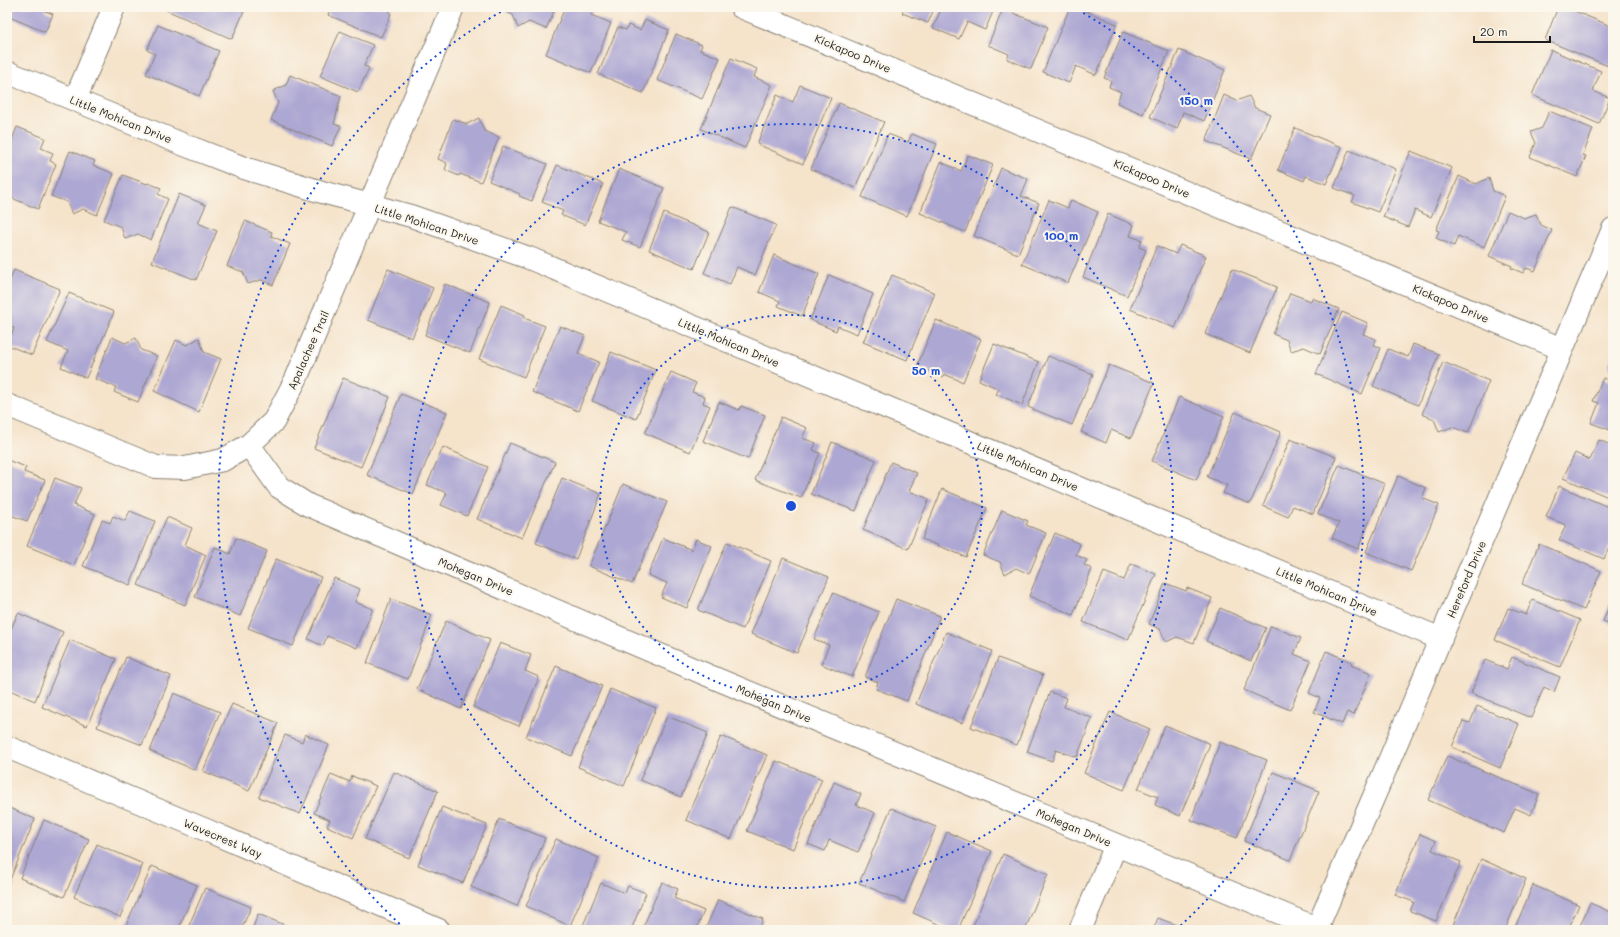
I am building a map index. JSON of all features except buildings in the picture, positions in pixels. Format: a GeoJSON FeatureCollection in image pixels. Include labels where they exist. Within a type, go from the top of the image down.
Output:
{"type":"FeatureCollection","features":[{"type":"Feature","properties":{"kind":"street"},"geometry":{"type":"LineString","coordinates":[[75,100],[114,7]]}},
{"type":"Feature","properties":{"kind":"street","name":"Apalachee Trail"},"geometry":{"type":"LineString","coordinates":[[7,405],[156,467],[185,468],[223,460],[249,445],[274,421],[296,379],[453,7]]}},
{"type":"Feature","properties":{"kind":"street","name":"Kickapoo Drive"},"geometry":{"type":"LineString","coordinates":[[741,7],[1562,349]]}},
{"type":"Feature","properties":{"kind":"street","name":"Little Mohican Drive"},"geometry":{"type":"LineString","coordinates":[[7,72],[244,168],[322,192],[411,216],[528,258],[1441,639]]}},
{"type":"Feature","properties":{"kind":"street","name":"Hereford Drive"},"geometry":{"type":"LineString","coordinates":[[1319,929],[1613,229]]}},
{"type":"Feature","properties":{"kind":"street","name":"Mohegan Drive"},"geometry":{"type":"LineString","coordinates":[[249,445],[279,487],[308,505],[705,674],[1319,929]]}},
{"type":"Feature","properties":{"kind":"street","name":"Wavecrest Way"},"geometry":{"type":"LineString","coordinates":[[7,748],[206,830],[439,930]]}},
{"type":"Feature","properties":{"kind":"street"},"geometry":{"type":"LineString","coordinates":[[1080,930],[1116,845]]}}]}
